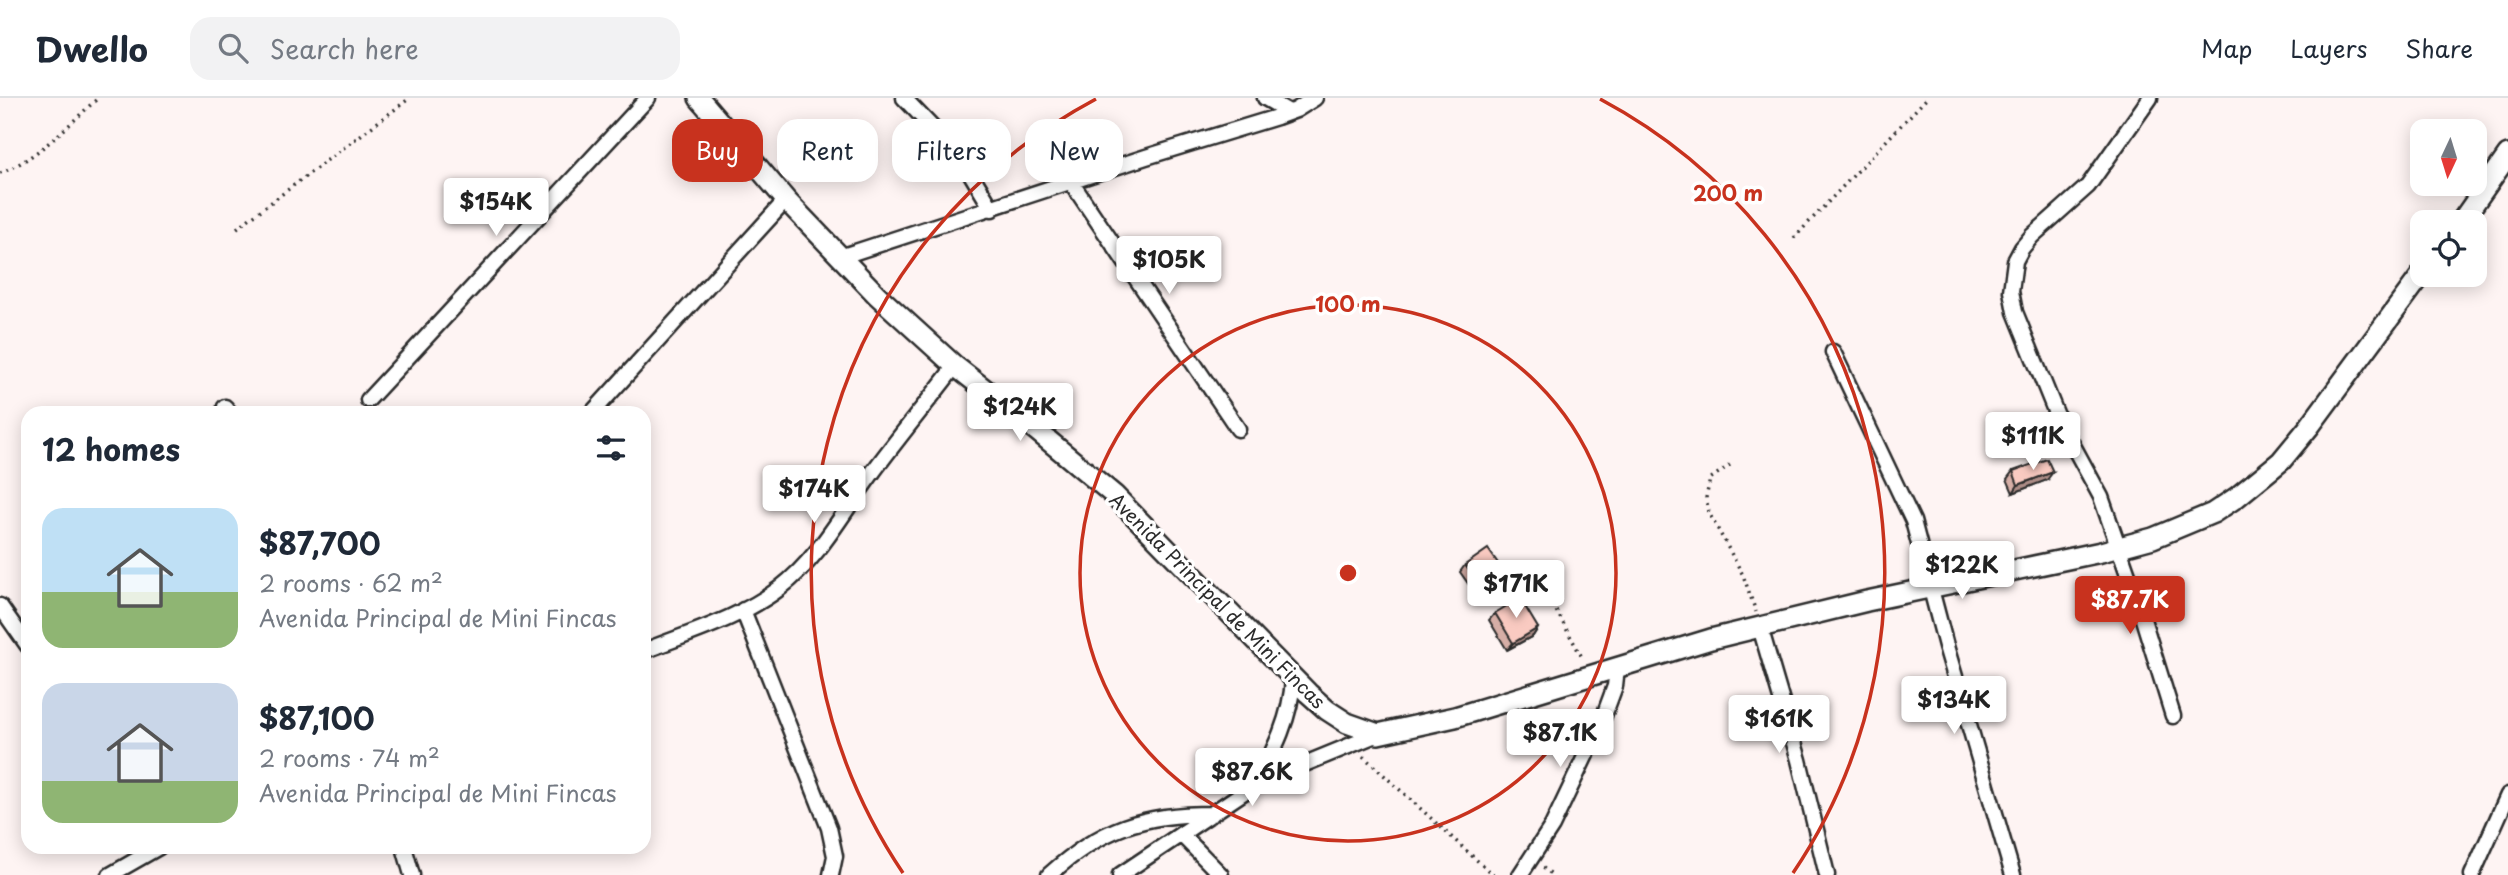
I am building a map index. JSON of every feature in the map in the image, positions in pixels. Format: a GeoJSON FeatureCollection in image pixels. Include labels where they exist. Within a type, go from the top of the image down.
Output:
{"type":"FeatureCollection","features":[{"type":"Feature","properties":{"kind":"street"},"geometry":{"type":"LineString","coordinates":[[368,400],[648,98]]}},
{"type":"Feature","properties":{"kind":"street","name":"Avenida Principal de Mini Fincas"},"geometry":{"type":"LineString","coordinates":[[699,98],[786,200],[877,295],[955,366],[1114,495],[1293,679],[1327,709],[1347,723],[1378,734]]}},
{"type":"Feature","properties":{"kind":"street"},"geometry":{"type":"LineString","coordinates":[[904,98],[949,145],[968,169],[992,209]]}},
{"type":"Feature","properties":{"kind":"street"},"geometry":{"type":"LineString","coordinates":[[1265,98],[1289,113]]}},
{"type":"Feature","properties":{"kind":"street"},"geometry":{"type":"LineString","coordinates":[[1123,166],[1289,113],[1315,98]]}},
{"type":"Feature","properties":{"kind":"street"},"geometry":{"type":"LineString","coordinates":[[2150,98],[2088,187],[2022,248],[2015,261],[2011,291],[2015,312],[2058,418],[2091,475],[2119,547],[2174,716]]}},
{"type":"Feature","properties":{"kind":"street"},"geometry":{"type":"LineString","coordinates":[[2469,210],[2508,155]]}},
{"type":"Feature","properties":{"kind":"street"},"geometry":{"type":"LineString","coordinates":[[840,257],[1071,182],[1238,429]]}},
{"type":"Feature","properties":{"kind":"street"},"geometry":{"type":"LineString","coordinates":[[598,406],[786,200]]}},
{"type":"Feature","properties":{"kind":"street"},"geometry":{"type":"LineString","coordinates":[[1120,875],[1256,784],[1378,734],[1455,717],[1711,639],[1931,587],[2119,547],[2153,538],[2213,513],[2281,461],[2309,428],[2412,287]]}},
{"type":"Feature","properties":{"kind":"street"},"geometry":{"type":"LineString","coordinates":[[1833,352],[1913,521],[1946,646],[2013,875]]}},
{"type":"Feature","properties":{"kind":"street"},"geometry":{"type":"LineString","coordinates":[[651,648],[743,610],[778,590],[795,576],[955,366]]}},
{"type":"Feature","properties":{"kind":"street"},"geometry":{"type":"LineString","coordinates":[[0,606],[21,636]]}},
{"type":"Feature","properties":{"kind":"street"},"geometry":{"type":"LineString","coordinates":[[743,610],[828,828],[835,856],[831,875]]}},
{"type":"Feature","properties":{"kind":"street"},"geometry":{"type":"LineString","coordinates":[[1760,627],[1799,760],[1827,875]]}},
{"type":"Feature","properties":{"kind":"street"},"geometry":{"type":"LineString","coordinates":[[1520,875],[1552,826],[1591,744],[1615,687],[1617,668]]}},
{"type":"Feature","properties":{"kind":"street"},"geometry":{"type":"LineString","coordinates":[[1256,784],[1282,733],[1289,712],[1293,679]]}},
{"type":"Feature","properties":{"kind":"street"},"geometry":{"type":"LineString","coordinates":[[2472,875],[2508,795]]}},
{"type":"Feature","properties":{"kind":"street"},"geometry":{"type":"LineString","coordinates":[[1049,875],[1084,846],[1104,834],[1156,817],[1213,814]]}},
{"type":"Feature","properties":{"kind":"street"},"geometry":{"type":"LineString","coordinates":[[1181,834],[1221,875]]}},
{"type":"Feature","properties":{"kind":"street"},"geometry":{"type":"LineString","coordinates":[[110,875],[147,854]]}},
{"type":"Feature","properties":{"kind":"street"},"geometry":{"type":"LineString","coordinates":[[406,854],[412,875]]}},
{"type":"Feature","properties":{"kind":"path"},"geometry":{"type":"LineString","coordinates":[[0,173],[35,151],[98,98]]}},
{"type":"Feature","properties":{"kind":"path"},"geometry":{"type":"LineString","coordinates":[[237,228],[410,98]]}},
{"type":"Feature","properties":{"kind":"path"},"geometry":{"type":"LineString","coordinates":[[1794,238],[1927,98]]}},
{"type":"Feature","properties":{"kind":"path"},"geometry":{"type":"LineString","coordinates":[[1731,465],[1710,479],[1706,498],[1709,513],[1743,575],[1760,627]]}},
{"type":"Feature","properties":{"kind":"path"},"geometry":{"type":"LineString","coordinates":[[1548,571],[1548,596],[1593,676]]}},
{"type":"Feature","properties":{"kind":"path"},"geometry":{"type":"LineString","coordinates":[[1350,745],[1493,875]]}},
{"type":"Feature","properties":{"kind":"building"},"geometry":{"type":"Polygon","coordinates":[[[2047,459],[2053,472],[2018,485],[2013,471],[2047,459]]]}},
{"type":"Feature","properties":{"kind":"building"},"geometry":{"type":"Polygon","coordinates":[[[1488,549],[1502,569],[1479,585],[1465,565],[1488,549]]]}},
{"type":"Feature","properties":{"kind":"building"},"geometry":{"type":"Polygon","coordinates":[[[1520,598],[1538,628],[1513,643],[1495,613],[1520,598]]]}}]}
